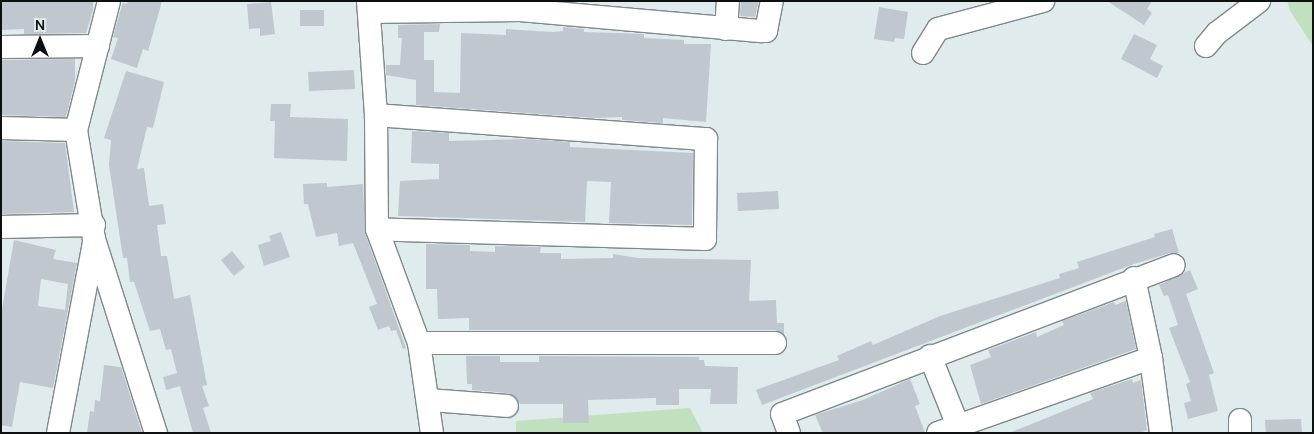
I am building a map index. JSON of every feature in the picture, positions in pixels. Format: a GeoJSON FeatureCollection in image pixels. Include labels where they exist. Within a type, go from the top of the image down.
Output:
{"type":"FeatureCollection","features":[{"type":"Feature","properties":{"kind":"street"},"geometry":{"type":"LineString","coordinates":[[109,1],[76,130],[94,232],[156,433]]}},
{"type":"Feature","properties":{"kind":"street"},"geometry":{"type":"LineString","coordinates":[[726,29],[728,1]]}},
{"type":"Feature","properties":{"kind":"street"},"geometry":{"type":"LineString","coordinates":[[432,433],[429,400],[419,343],[377,229],[376,115],[369,7],[520,10],[766,31],[772,1]]}},
{"type":"Feature","properties":{"kind":"street"},"geometry":{"type":"LineString","coordinates":[[922,53],[938,29],[1044,1]]}},
{"type":"Feature","properties":{"kind":"street"},"geometry":{"type":"LineString","coordinates":[[1206,46],[1217,33],[1259,1]]}},
{"type":"Feature","properties":{"kind":"street"},"geometry":{"type":"LineString","coordinates":[[1,47],[98,46]]}},
{"type":"Feature","properties":{"kind":"street"},"geometry":{"type":"LineString","coordinates":[[376,115],[706,139],[705,240],[377,229]]}},
{"type":"Feature","properties":{"kind":"street"},"geometry":{"type":"LineString","coordinates":[[1,128],[76,130]]}},
{"type":"Feature","properties":{"kind":"street"},"geometry":{"type":"LineString","coordinates":[[1,227],[94,232]]}},
{"type":"Feature","properties":{"kind":"street"},"geometry":{"type":"LineString","coordinates":[[58,433],[94,232]]}},
{"type":"Feature","properties":{"kind":"street"},"geometry":{"type":"LineString","coordinates":[[789,433],[782,414],[1134,278],[1174,266]]}},
{"type":"Feature","properties":{"kind":"street"},"geometry":{"type":"LineString","coordinates":[[1134,278],[1151,358],[1161,433]]}},
{"type":"Feature","properties":{"kind":"street"},"geometry":{"type":"LineString","coordinates":[[419,343],[775,343]]}},
{"type":"Feature","properties":{"kind":"street"},"geometry":{"type":"LineString","coordinates":[[930,356],[960,429]]}},
{"type":"Feature","properties":{"kind":"street"},"geometry":{"type":"LineString","coordinates":[[938,433],[960,429],[1151,358]]}},
{"type":"Feature","properties":{"kind":"street"},"geometry":{"type":"LineString","coordinates":[[429,400],[507,406]]}},
{"type":"Feature","properties":{"kind":"green space"},"geometry":{"type":"Polygon","coordinates":[[[1287,1],[1313,1],[1313,46],[1290,11],[1287,1]]]}},
{"type":"Feature","properties":{"kind":"green space"},"geometry":{"type":"Polygon","coordinates":[[[690,408],[703,433],[516,433],[516,421],[690,408]]]}},
{"type":"Feature","properties":{"kind":"building"},"geometry":{"type":"Polygon","coordinates":[[[128,1],[162,1],[148,51],[143,49],[137,68],[111,59],[118,38],[113,37],[120,12],[123,3],[127,4],[128,1]]]}},
{"type":"Feature","properties":{"kind":"building"},"geometry":{"type":"Polygon","coordinates":[[[741,1],[759,1],[755,17],[740,16],[741,1]]]}},
{"type":"Feature","properties":{"kind":"building"},"geometry":{"type":"Polygon","coordinates":[[[1107,1],[1152,1],[1147,9],[1152,13],[1144,25],[1107,1]]]}},
{"type":"Feature","properties":{"kind":"building"},"geometry":{"type":"Polygon","coordinates":[[[1,2],[93,2],[93,10],[86,33],[24,34],[24,29],[1,30],[1,2]]]}},
{"type":"Feature","properties":{"kind":"building"},"geometry":{"type":"Polygon","coordinates":[[[271,2],[275,34],[260,36],[260,28],[249,29],[247,4],[271,2]]]}},
{"type":"Feature","properties":{"kind":"building"},"geometry":{"type":"Polygon","coordinates":[[[879,7],[908,12],[904,39],[895,38],[894,42],[874,39],[879,7]]]}},
{"type":"Feature","properties":{"kind":"building"},"geometry":{"type":"Polygon","coordinates":[[[300,10],[324,10],[324,26],[300,26],[300,10]]]}},
{"type":"Feature","properties":{"kind":"building"},"geometry":{"type":"Polygon","coordinates":[[[440,24],[439,32],[424,32],[424,60],[434,60],[434,92],[460,93],[461,33],[506,35],[506,29],[553,32],[563,31],[563,27],[584,29],[584,32],[644,34],[644,38],[684,40],[684,44],[711,44],[706,122],[663,118],[663,123],[622,120],[622,117],[595,118],[416,105],[416,80],[386,75],[386,65],[400,65],[402,38],[398,38],[398,25],[440,24]]]}},
{"type":"Feature","properties":{"kind":"building"},"geometry":{"type":"Polygon","coordinates":[[[1134,34],[1157,45],[1150,59],[1163,66],[1157,78],[1121,59],[1134,34]]]}},
{"type":"Feature","properties":{"kind":"building"},"geometry":{"type":"Polygon","coordinates":[[[75,59],[75,81],[66,117],[1,115],[1,60],[75,59]]]}},
{"type":"Feature","properties":{"kind":"building"},"geometry":{"type":"Polygon","coordinates":[[[354,70],[355,89],[309,91],[308,72],[354,70]]]}},
{"type":"Feature","properties":{"kind":"building"},"geometry":{"type":"Polygon","coordinates":[[[126,71],[164,82],[153,128],[147,127],[137,169],[144,168],[149,206],[163,204],[166,224],[157,225],[161,256],[167,256],[174,299],[190,295],[207,385],[202,386],[209,406],[203,408],[211,433],[193,433],[180,386],[166,390],[163,377],[177,373],[171,349],[166,350],[160,329],[150,331],[134,282],[130,282],[127,258],[123,258],[109,165],[111,140],[104,138],[126,71]]]}},
{"type":"Feature","properties":{"kind":"building"},"geometry":{"type":"Polygon","coordinates":[[[271,104],[291,104],[290,117],[348,119],[347,161],[274,158],[275,121],[270,121],[271,104]]]}},
{"type":"Feature","properties":{"kind":"building"},"geometry":{"type":"Polygon","coordinates":[[[412,131],[449,133],[449,141],[528,139],[570,142],[570,147],[693,153],[692,225],[609,223],[611,182],[587,181],[585,222],[398,216],[400,181],[439,179],[439,164],[411,163],[412,131]]]}},
{"type":"Feature","properties":{"kind":"building"},"geometry":{"type":"Polygon","coordinates":[[[1,141],[65,143],[74,212],[1,214],[1,141]]]}},
{"type":"Feature","properties":{"kind":"building"},"geometry":{"type":"Polygon","coordinates":[[[327,183],[327,187],[363,184],[365,233],[406,348],[403,349],[396,330],[391,331],[389,326],[378,330],[369,307],[377,304],[353,243],[339,246],[337,233],[316,237],[308,204],[304,204],[303,184],[327,183]]]}},
{"type":"Feature","properties":{"kind":"building"},"geometry":{"type":"Polygon","coordinates":[[[778,191],[779,209],[738,211],[737,193],[778,191]]]}},
{"type":"Feature","properties":{"kind":"building"},"geometry":{"type":"Polygon","coordinates":[[[1172,229],[1179,253],[1170,253],[1131,265],[762,405],[756,390],[839,360],[837,356],[871,341],[873,345],[940,316],[1060,278],[1059,274],[1079,268],[1077,262],[1155,237],[1154,234],[1172,229]]]}},
{"type":"Feature","properties":{"kind":"building"},"geometry":{"type":"Polygon","coordinates":[[[281,232],[290,257],[264,266],[258,245],[271,241],[269,236],[281,232]]]}},
{"type":"Feature","properties":{"kind":"building"},"geometry":{"type":"Polygon","coordinates":[[[14,240],[56,250],[53,259],[77,263],[53,388],[20,382],[12,427],[1,425],[1,315],[14,240]],[[41,279],[38,306],[65,310],[68,284],[41,279]]]}},
{"type":"Feature","properties":{"kind":"building"},"geometry":{"type":"Polygon","coordinates":[[[426,244],[470,245],[470,251],[495,252],[495,246],[541,247],[540,253],[561,253],[561,259],[613,258],[613,254],[638,258],[751,260],[749,301],[776,300],[777,323],[784,323],[784,334],[775,330],[469,330],[469,318],[438,319],[437,289],[426,289],[426,244]]]}},
{"type":"Feature","properties":{"kind":"building"},"geometry":{"type":"Polygon","coordinates":[[[232,251],[245,267],[234,276],[221,260],[232,251]]]}},
{"type":"Feature","properties":{"kind":"building"},"geometry":{"type":"Polygon","coordinates":[[[1190,270],[1198,289],[1186,294],[1214,373],[1209,375],[1218,411],[1188,419],[1184,403],[1191,401],[1186,384],[1190,382],[1169,328],[1178,325],[1168,295],[1164,296],[1159,285],[1190,270]]]}},
{"type":"Feature","properties":{"kind":"building"},"geometry":{"type":"Polygon","coordinates":[[[1126,301],[1136,349],[981,404],[970,365],[991,357],[988,350],[1036,332],[1037,337],[1064,325],[1062,321],[1114,302],[1115,305],[1126,301]]]}},
{"type":"Feature","properties":{"kind":"building"},"geometry":{"type":"Polygon","coordinates":[[[466,356],[500,356],[500,362],[539,362],[539,356],[699,357],[699,360],[704,360],[705,366],[738,367],[737,404],[710,404],[711,389],[679,389],[679,405],[656,405],[656,398],[588,400],[589,423],[563,423],[563,404],[520,404],[515,396],[508,393],[472,390],[472,384],[467,384],[466,356]]]}},
{"type":"Feature","properties":{"kind":"building"},"geometry":{"type":"Polygon","coordinates":[[[104,365],[121,367],[142,433],[87,433],[90,411],[94,412],[95,400],[100,401],[104,365]]]}},
{"type":"Feature","properties":{"kind":"building"},"geometry":{"type":"Polygon","coordinates":[[[910,379],[920,404],[915,406],[925,433],[823,433],[815,415],[863,400],[910,379]]]}},
{"type":"Feature","properties":{"kind":"building"},"geometry":{"type":"Polygon","coordinates":[[[1132,379],[1133,383],[1141,380],[1147,430],[1140,433],[1009,433],[1093,399],[1090,393],[1132,379]]]}},
{"type":"Feature","properties":{"kind":"building"},"geometry":{"type":"Polygon","coordinates":[[[1301,419],[1302,433],[1266,433],[1265,420],[1301,419]]]}}]}
